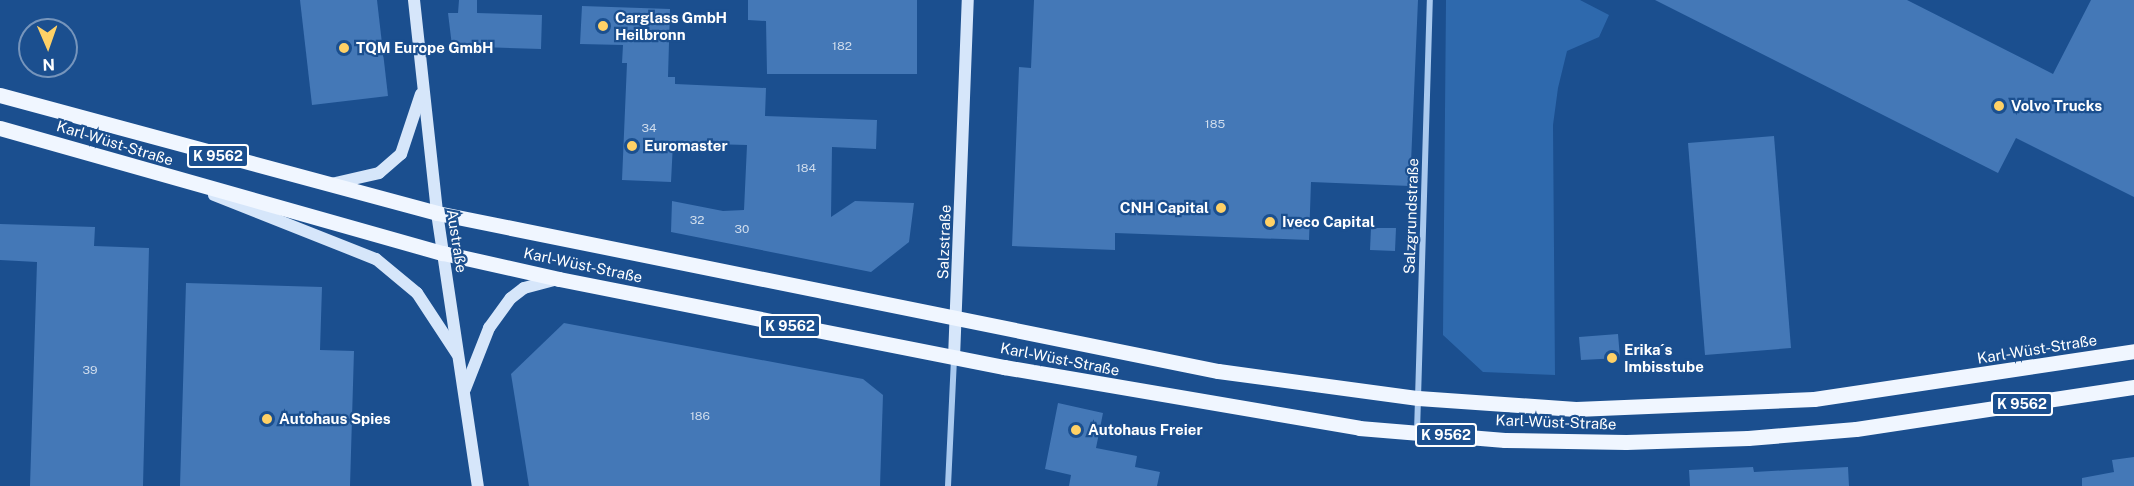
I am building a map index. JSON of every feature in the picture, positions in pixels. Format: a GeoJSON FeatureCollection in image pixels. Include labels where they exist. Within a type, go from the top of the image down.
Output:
{"type":"FeatureCollection","features":[{"type":"Feature","properties":{"kind":"main road","name":"Austraße"},"geometry":{"type":"LineString","coordinates":[[414,0],[437,213],[478,486]]}},
{"type":"Feature","properties":{"kind":"main road","name":"Salzstraße"},"geometry":{"type":"LineString","coordinates":[[954,358],[968,0]]}},
{"type":"Feature","properties":{"kind":"main road"},"geometry":{"type":"LineString","coordinates":[[327,185],[379,173],[401,154],[423,90]]}},
{"type":"Feature","properties":{"kind":"main road","name":"Karl-Wüst-Straße"},"geometry":{"type":"LineString","coordinates":[[0,95],[437,213],[1218,370],[1418,398],[1576,409],[1803,399],[2134,351]]}},
{"type":"Feature","properties":{"kind":"main road","name":"Karl-Wüst-Straße"},"geometry":{"type":"LineString","coordinates":[[0,128],[183,182],[443,253],[559,279],[954,358],[1221,408],[1359,428],[1417,433],[1626,442],[1748,438],[1856,429],[2134,387]]}},
{"type":"Feature","properties":{"kind":"main road"},"geometry":{"type":"LineString","coordinates":[[183,182],[376,259],[417,293],[460,358]]}},
{"type":"Feature","properties":{"kind":"main road"},"geometry":{"type":"LineString","coordinates":[[465,390],[489,328],[511,298],[524,288],[559,279]]}},
{"type":"Feature","properties":{"kind":"street","name":"Salzgrundstraße"},"geometry":{"type":"LineString","coordinates":[[1417,433],[1430,0]]}},
{"type":"Feature","properties":{"kind":"street","name":"Salzstraße"},"geometry":{"type":"LineString","coordinates":[[948,486],[954,358]]}},
{"type":"Feature","properties":{"kind":"shaded area"},"geometry":{"type":"Polygon","coordinates":[[[1446,0],[1580,0],[1609,15],[1599,37],[1567,51],[1558,88],[1553,125],[1555,375],[1483,372],[1443,335],[1446,0]]]}},
{"type":"Feature","properties":{"kind":"building","name":"TQM Europe GmbH"},"geometry":{"type":"Polygon","coordinates":[[[300,0],[377,0],[388,96],[312,105],[300,0]]]}},
{"type":"Feature","properties":{"kind":"building"},"geometry":{"type":"Polygon","coordinates":[[[459,0],[477,0],[477,13],[542,15],[541,49],[452,46],[448,13],[458,13],[459,0]]]}},
{"type":"Feature","properties":{"kind":"building"},"geometry":{"type":"Polygon","coordinates":[[[748,0],[917,0],[917,74],[767,74],[766,21],[748,20],[748,0]]]}},
{"type":"Feature","properties":{"kind":"building"},"geometry":{"type":"Polygon","coordinates":[[[1034,0],[1418,0],[1410,186],[1311,182],[1309,240],[1115,233],[1115,250],[1012,246],[1019,67],[1031,68],[1034,0]]]}},
{"type":"Feature","properties":{"kind":"building","name":"Volvo Trucks"},"geometry":{"type":"Polygon","coordinates":[[[1655,0],[1907,0],[2053,74],[2091,0],[2134,0],[2134,197],[2016,138],[1998,173],[1655,0]]]}},
{"type":"Feature","properties":{"kind":"building"},"geometry":{"type":"Polygon","coordinates":[[[582,6],[670,9],[668,77],[675,77],[675,84],[766,88],[765,116],[877,120],[876,149],[832,147],[831,217],[855,201],[914,203],[909,242],[871,272],[671,232],[672,201],[723,211],[744,210],[747,145],[673,143],[671,182],[622,180],[627,63],[622,63],[623,45],[580,44],[582,6]]]}},
{"type":"Feature","properties":{"kind":"building"},"geometry":{"type":"Polygon","coordinates":[[[1774,136],[1791,348],[1705,355],[1688,143],[1774,136]]]}},
{"type":"Feature","properties":{"kind":"building"},"geometry":{"type":"Polygon","coordinates":[[[0,224],[95,227],[94,246],[149,248],[143,486],[30,486],[37,262],[0,260],[0,224]]]}},
{"type":"Feature","properties":{"kind":"building"},"geometry":{"type":"Polygon","coordinates":[[[1371,228],[1396,228],[1395,251],[1370,250],[1371,228]]]}},
{"type":"Feature","properties":{"kind":"building","name":"Autohaus Spies"},"geometry":{"type":"Polygon","coordinates":[[[186,283],[322,287],[320,350],[354,351],[350,486],[180,486],[186,283]]]}},
{"type":"Feature","properties":{"kind":"building"},"geometry":{"type":"Polygon","coordinates":[[[564,323],[863,379],[883,395],[880,486],[529,486],[511,374],[564,323]]]}},
{"type":"Feature","properties":{"kind":"building"},"geometry":{"type":"Polygon","coordinates":[[[1618,334],[1620,358],[1581,360],[1579,337],[1618,334]]]}},
{"type":"Feature","properties":{"kind":"building","name":"Autohaus Freier"},"geometry":{"type":"Polygon","coordinates":[[[1058,403],[1103,413],[1096,448],[1137,456],[1135,467],[1160,472],[1157,486],[1069,486],[1071,475],[1045,469],[1058,403]]]}},
{"type":"Feature","properties":{"kind":"building"},"geometry":{"type":"Polygon","coordinates":[[[2134,457],[2134,486],[2082,486],[2082,478],[2114,472],[2112,460],[2134,457]]]}},
{"type":"Feature","properties":{"kind":"building"},"geometry":{"type":"Polygon","coordinates":[[[1753,467],[1754,472],[1848,467],[1849,486],[1690,486],[1689,470],[1753,467]]]}},
{"type":"Feature","properties":{"kind":"place","name":"Carglass GmbH Heilbronn"},"geometry":{"type":"Point","coordinates":[603,26]}},
{"type":"Feature","properties":{"kind":"place","name":"TQM Europe GmbH"},"geometry":{"type":"Point","coordinates":[344,48]}},
{"type":"Feature","properties":{"kind":"place","name":"Volvo Trucks"},"geometry":{"type":"Point","coordinates":[1999,106]}},
{"type":"Feature","properties":{"kind":"place","name":"Euromaster"},"geometry":{"type":"Point","coordinates":[632,146]}},
{"type":"Feature","properties":{"kind":"place","name":"CNH Capital"},"geometry":{"type":"Point","coordinates":[1221,208]}},
{"type":"Feature","properties":{"kind":"place","name":"Iveco Capital"},"geometry":{"type":"Point","coordinates":[1270,222]}},
{"type":"Feature","properties":{"kind":"place","name":"Erika´s Imbisstube"},"geometry":{"type":"Point","coordinates":[1612,358]}},
{"type":"Feature","properties":{"kind":"place","name":"Autohaus Spies"},"geometry":{"type":"Point","coordinates":[267,419]}},
{"type":"Feature","properties":{"kind":"place","name":"Autohaus Freier"},"geometry":{"type":"Point","coordinates":[1076,430]}}]}
